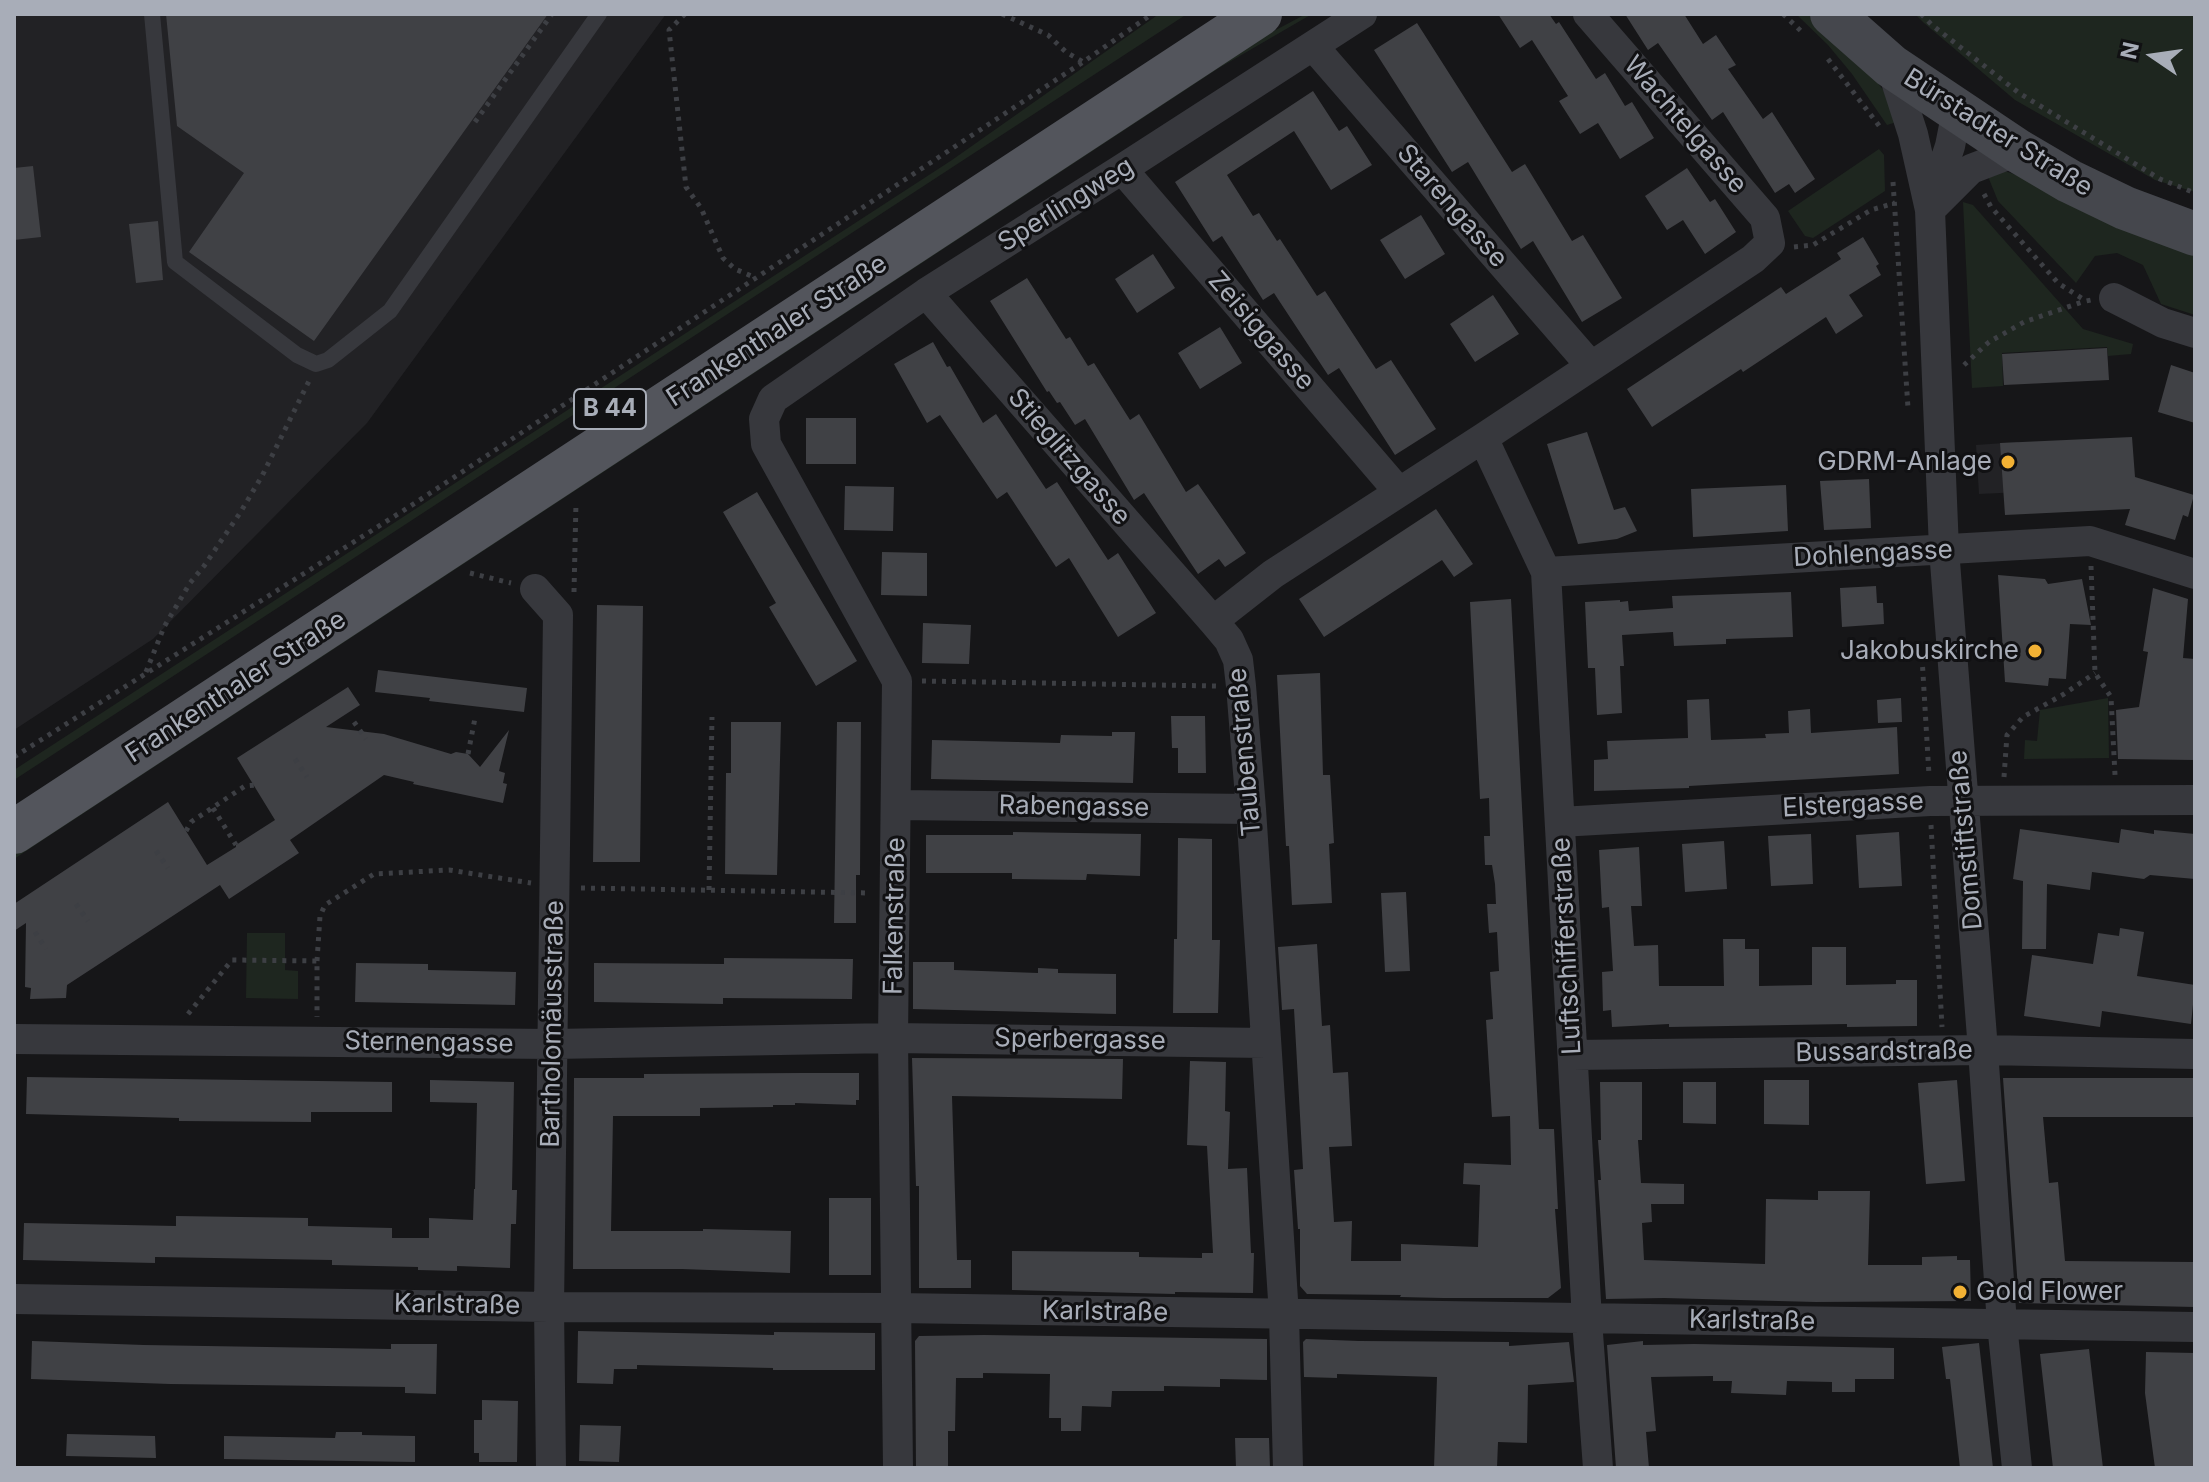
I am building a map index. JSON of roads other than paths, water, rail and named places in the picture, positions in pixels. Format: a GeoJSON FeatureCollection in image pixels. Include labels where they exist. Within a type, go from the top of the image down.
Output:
{"type":"FeatureCollection","features":[{"type":"Feature","properties":{"kind":"main road","name":"Frankenthaler Straße"},"geometry":{"type":"LineString","coordinates":[[14,803],[1206,14]]}},
{"type":"Feature","properties":{"kind":"main road","name":"Frankenthaler Straße"},"geometry":{"type":"LineString","coordinates":[[14,832],[1260,14]]}},
{"type":"Feature","properties":{"kind":"main road","name":"Bürstadter Straße"},"geometry":{"type":"LineString","coordinates":[[1875,14],[1881,22],[1891,66]]}},
{"type":"Feature","properties":{"kind":"main road","name":"Bürstadter Straße"},"geometry":{"type":"LineString","coordinates":[[1821,34],[1891,66],[2018,151],[2069,181],[2125,208],[2195,234]]}},
{"type":"Feature","properties":{"kind":"street","name":"Sperlingweg"},"geometry":{"type":"LineString","coordinates":[[773,399],[926,293],[1362,14]]}},
{"type":"Feature","properties":{"kind":"street","name":"Wachtelgasse"},"geometry":{"type":"LineString","coordinates":[[1588,14],[1765,218],[1770,243],[1753,259],[1591,366]]}},
{"type":"Feature","properties":{"kind":"street","name":"Starengasse"},"geometry":{"type":"LineString","coordinates":[[1313,46],[1591,366]]}},
{"type":"Feature","properties":{"kind":"street"},"geometry":{"type":"LineString","coordinates":[[1891,66],[1913,134],[1930,210]]}},
{"type":"Feature","properties":{"kind":"street"},"geometry":{"type":"LineString","coordinates":[[1930,210],[1950,146],[1957,111]]}},
{"type":"Feature","properties":{"kind":"street"},"geometry":{"type":"LineString","coordinates":[[1930,210],[1971,169],[2018,151]]}},
{"type":"Feature","properties":{"kind":"street","name":"Zeisiggasse"},"geometry":{"type":"LineString","coordinates":[[1122,169],[1399,492]]}},
{"type":"Feature","properties":{"kind":"street","name":"Domstiftstraße"},"geometry":{"type":"LineString","coordinates":[[1930,210],[1944,549],[2002,1324],[2017,1468]]}},
{"type":"Feature","properties":{"kind":"street","name":"Stieglitzgasse"},"geometry":{"type":"LineString","coordinates":[[926,293],[1213,621]]}},
{"type":"Feature","properties":{"kind":"street"},"geometry":{"type":"LineString","coordinates":[[2100,299],[2195,333]]}},
{"type":"Feature","properties":{"kind":"street"},"geometry":{"type":"LineString","coordinates":[[1213,621],[1273,574],[1591,366]]}},
{"type":"Feature","properties":{"kind":"street","name":"Falkenstraße"},"geometry":{"type":"LineString","coordinates":[[773,399],[764,419],[766,444],[897,681],[893,1038],[898,1468]]}},
{"type":"Feature","properties":{"kind":"street","name":"Luftschifferstraße"},"geometry":{"type":"LineString","coordinates":[[1483,438],[1546,572],[1587,1320],[1598,1468]]}},
{"type":"Feature","properties":{"kind":"street","name":"Dohlengasse"},"geometry":{"type":"LineString","coordinates":[[1546,572],[2090,541],[2195,574]]}},
{"type":"Feature","properties":{"kind":"street","name":"Bartholomäusstraße"},"geometry":{"type":"LineString","coordinates":[[535,589],[558,615],[549,1307],[551,1468]]}},
{"type":"Feature","properties":{"kind":"street","name":"Taubenstraße"},"geometry":{"type":"LineString","coordinates":[[1213,621],[1229,640],[1238,660],[1241,686],[1284,1315],[1288,1468]]}},
{"type":"Feature","properties":{"kind":"street","name":"Elstergasse"},"geometry":{"type":"LineString","coordinates":[[1560,822],[1962,801],[2195,800]]}},
{"type":"Feature","properties":{"kind":"street","name":"Rabengasse"},"geometry":{"type":"LineString","coordinates":[[897,805],[1251,809]]}},
{"type":"Feature","properties":{"kind":"street","name":"Sperbergasse"},"geometry":{"type":"LineString","coordinates":[[893,1038],[1266,1043]]}},
{"type":"Feature","properties":{"kind":"street","name":"Sternengasse"},"geometry":{"type":"LineString","coordinates":[[14,1039],[553,1044],[893,1038]]}},
{"type":"Feature","properties":{"kind":"street","name":"Bussardstraße"},"geometry":{"type":"LineString","coordinates":[[1573,1055],[1983,1050],[2195,1054]]}},
{"type":"Feature","properties":{"kind":"street","name":"Karlstraße"},"geometry":{"type":"LineString","coordinates":[[14,1299],[2195,1327]]}},
{"type":"Feature","properties":{"kind":"lane"},"geometry":{"type":"LineString","coordinates":[[152,14],[175,262],[297,355],[312,363],[328,360],[390,311],[599,14]]}},
{"type":"Feature","properties":{"kind":"place","name":"GDRM-Anlage"},"geometry":{"type":"Point","coordinates":[2008,462]}},
{"type":"Feature","properties":{"kind":"place","name":"Jakobuskirche"},"geometry":{"type":"Point","coordinates":[2035,651]}},
{"type":"Feature","properties":{"kind":"place","name":"Gold Flower"},"geometry":{"type":"Point","coordinates":[1960,1292]}}]}
